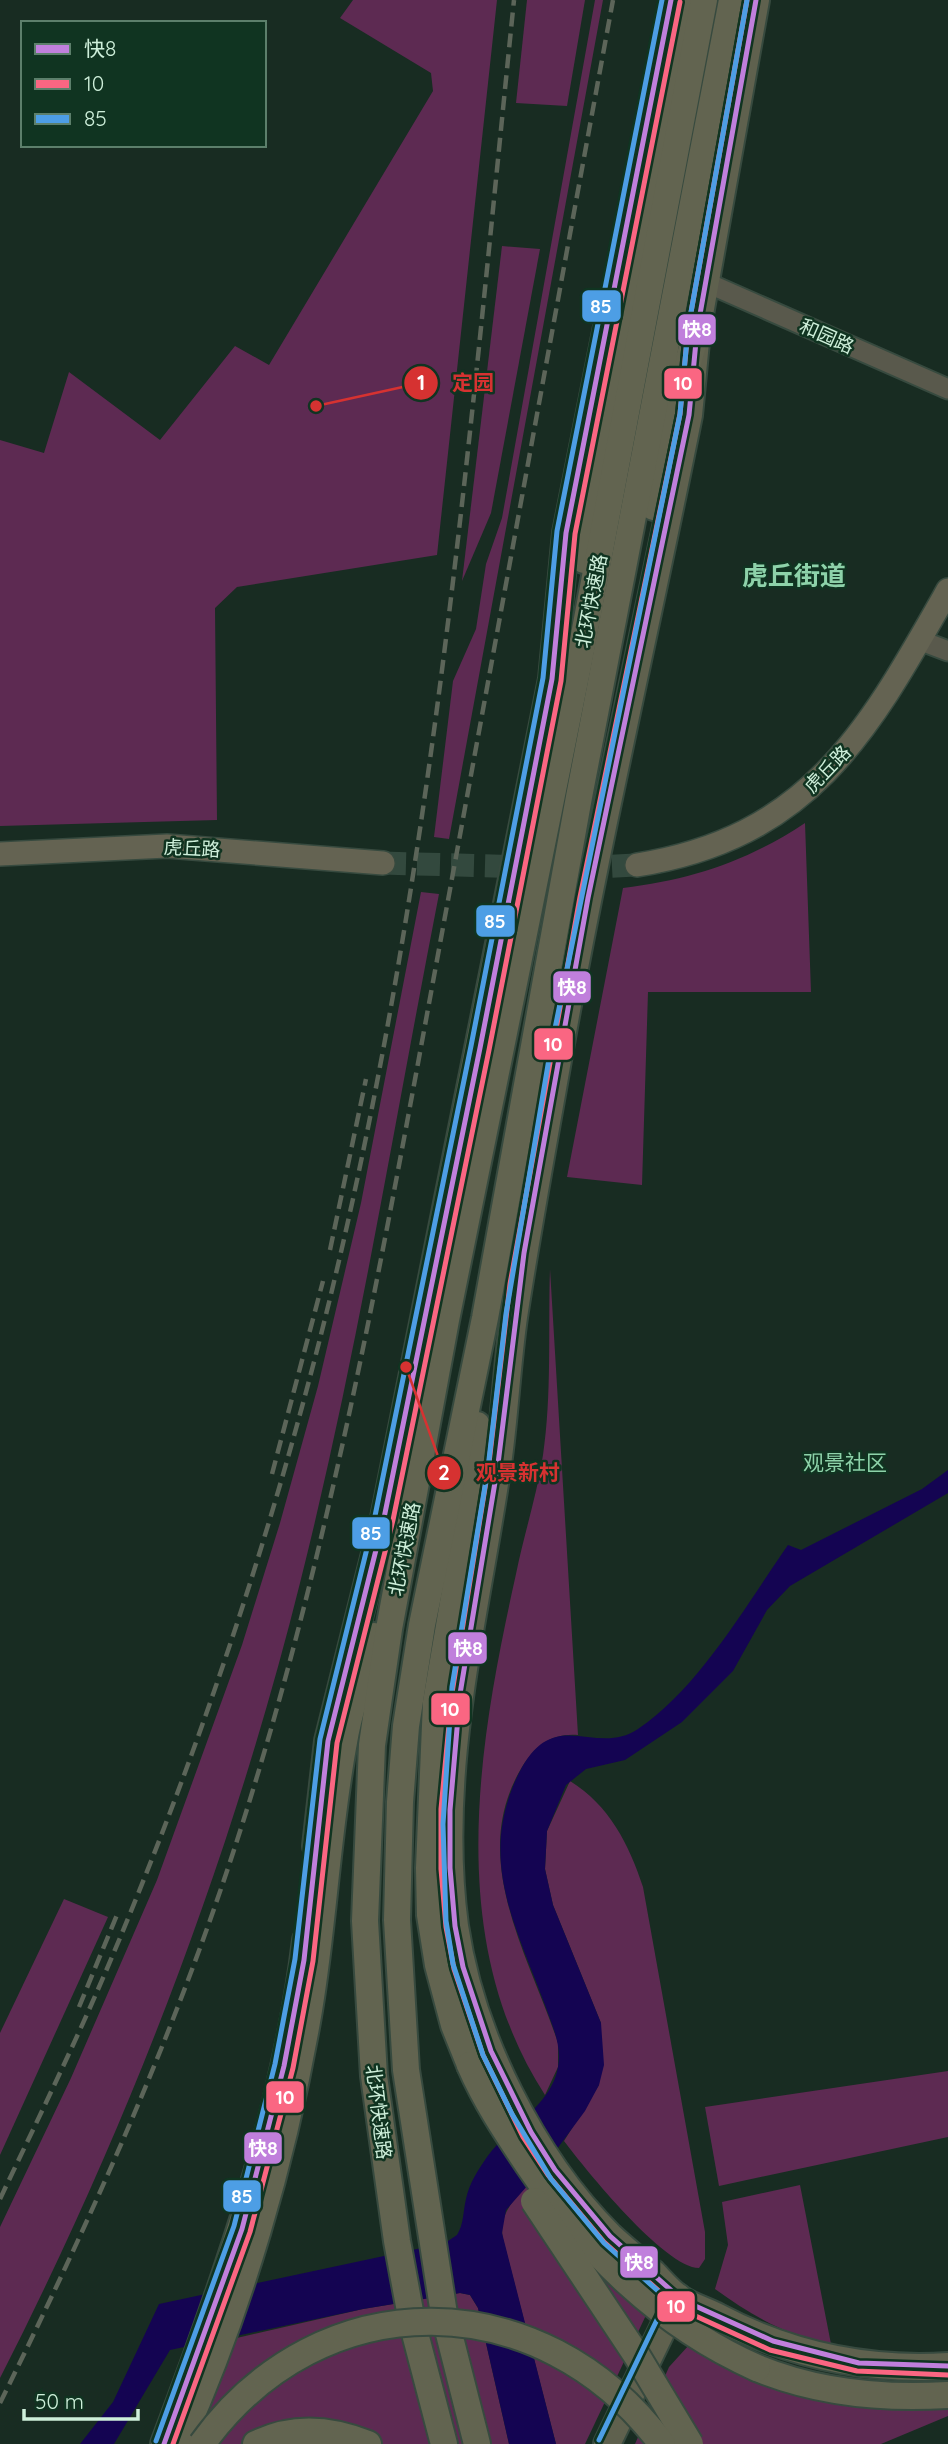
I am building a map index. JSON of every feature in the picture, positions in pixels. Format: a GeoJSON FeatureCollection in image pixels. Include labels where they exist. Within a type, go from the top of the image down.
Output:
{"type":"FeatureCollection","features":[{"type":"Feature","properties":{"kind":"highway"},"geometry":{"type":"LineString","coordinates":[[580,656],[586,512],[680,0]]}},
{"type":"Feature","properties":{"kind":"highway","name":"北环快速路"},"geometry":{"type":"LineString","coordinates":[[444,2444],[412,2322],[397,2241],[369,2024],[365,1870],[372,1745],[446,1320],[580,656],[704,0]]}},
{"type":"Feature","properties":{"kind":"highway","name":"北环快速路"},"geometry":{"type":"LineString","coordinates":[[477,2444],[444,2314],[429,2237],[401,2018],[397,1920],[400,1802],[406,1726],[422,1625],[485,1318],[579,797],[732,0]]}},
{"type":"Feature","properties":{"kind":"highway"},"geometry":{"type":"LineString","coordinates":[[579,797],[621,663],[674,410],[697,331]]}},
{"type":"Feature","properties":{"kind":"highway"},"geometry":{"type":"LineString","coordinates":[[485,1318],[472,1492],[434,1722],[430,1914],[438,1965],[454,2025],[534,2203],[637,2356],[690,2444]]}},
{"type":"Feature","properties":{"kind":"highway"},"geometry":{"type":"LineString","coordinates":[[179,2444],[238,2288],[274,2165],[309,2010],[344,1742],[412,1510]]}},
{"type":"Feature","properties":{"kind":"highway"},"geometry":{"type":"LineString","coordinates":[[488,2105],[550,2197],[598,2256],[647,2300],[709,2344],[770,2374],[818,2388],[871,2396],[948,2395]]}},
{"type":"Feature","properties":{"kind":"highway"},"geometry":{"type":"LineString","coordinates":[[202,2444],[241,2398],[296,2356],[362,2329],[426,2321],[494,2328],[530,2340],[565,2357],[620,2395],[662,2444]]}},
{"type":"Feature","properties":{"kind":"highway"},"geometry":{"type":"LineString","coordinates":[[256,2444],[282,2434],[306,2431],[337,2434],[368,2444]]}},
{"type":"Feature","properties":{"kind":"main road"},"geometry":{"type":"LineString","coordinates":[[164,2444],[242,2229],[286,2055],[304,1960],[328,1741],[384,1517],[480,1048],[552,679],[566,533],[671,0]]}},
{"type":"Feature","properties":{"kind":"main road"},"geometry":{"type":"LineString","coordinates":[[756,0],[697,331],[689,415],[554,1082],[515,1315],[497,1469],[477,1580],[458,1718],[452,1824],[455,1921],[462,1963],[475,2008],[491,2051],[520,2110],[558,2174],[610,2236],[678,2297],[756,2337],[814,2355],[893,2367],[948,2365]]}},
{"type":"Feature","properties":{"kind":"main road","name":"虎丘路"},"geometry":{"type":"LineString","coordinates":[[638,865],[709,849],[758,827],[792,804],[823,777],[856,739],[948,590]]}},
{"type":"Feature","properties":{"kind":"main road","name":"虎丘路"},"geometry":{"type":"LineString","coordinates":[[0,854],[167,846],[383,863]]}},
{"type":"Feature","properties":{"kind":"main road"},"geometry":{"type":"LineString","coordinates":[[607,2444],[678,2297]]}},
{"type":"Feature","properties":{"kind":"street","name":"和园路"},"geometry":{"type":"LineString","coordinates":[[705,282],[948,389]]}},
{"type":"Feature","properties":{"kind":"street"},"geometry":{"type":"LineString","coordinates":[[919,640],[948,651]]}},
{"type":"Feature","properties":{"kind":"shaded area"},"geometry":{"type":"Polygon","coordinates":[[[353,0],[497,0],[437,555],[237,587],[215,608],[217,820],[0,826],[0,440],[44,453],[69,372],[160,440],[235,346],[269,365],[433,91],[431,73],[340,18],[353,0]]]}},
{"type":"Feature","properties":{"kind":"shaded area"},"geometry":{"type":"Polygon","coordinates":[[[527,0],[585,0],[567,106],[516,103],[527,0]]]}},
{"type":"Feature","properties":{"kind":"shaded area"},"geometry":{"type":"Polygon","coordinates":[[[595,0],[603,0],[449,839],[434,837],[453,681],[476,629],[486,564],[502,518],[595,0]]]}},
{"type":"Feature","properties":{"kind":"shaded area"},"geometry":{"type":"Polygon","coordinates":[[[502,246],[540,249],[491,513],[462,581],[502,246]]]}},
{"type":"Feature","properties":{"kind":"shaded area"},"geometry":{"type":"Polygon","coordinates":[[[805,823],[811,992],[648,992],[642,1185],[567,1177],[623,888],[672,880],[718,867],[762,848],[805,823]]]}},
{"type":"Feature","properties":{"kind":"shaded area"},"geometry":{"type":"Polygon","coordinates":[[[421,892],[439,894],[339,1412],[300,1583],[273,1686],[209,1889],[133,2088],[92,2186],[0,2378],[0,2227],[71,2078],[157,1880],[242,1645],[280,1523],[318,1386],[361,1203],[421,892]]]}},
{"type":"Feature","properties":{"kind":"shaded area"},"geometry":{"type":"Polygon","coordinates":[[[550,1269],[578,1735],[553,1738],[527,1759],[507,1801],[500,1836],[508,1906],[558,2043],[558,2067],[545,2095],[513,2035],[493,1972],[481,1907],[478,1840],[490,1706],[546,1432],[550,1269]]]}},
{"type":"Feature","properties":{"kind":"shaded area"},"geometry":{"type":"Polygon","coordinates":[[[948,1470],[948,1493],[790,1586],[767,1610],[733,1671],[682,1722],[625,1760],[586,1769],[566,1785],[547,1831],[545,1869],[553,1905],[601,2023],[604,2065],[599,2085],[585,2111],[543,2168],[506,2210],[502,2233],[556,2444],[509,2444],[478,2308],[470,2295],[460,2293],[363,2309],[170,2350],[114,2444],[80,2444],[113,2402],[159,2304],[445,2243],[457,2235],[467,2193],[477,2172],[496,2146],[547,2093],[558,2067],[556,2035],[513,1918],[501,1862],[501,1834],[507,1804],[519,1773],[532,1752],[546,1741],[561,1736],[606,1738],[622,1736],[638,1729],[660,1712],[701,1669],[788,1545],[801,1550],[922,1489],[948,1470]]]}},
{"type":"Feature","properties":{"kind":"shaded area"},"geometry":{"type":"Polygon","coordinates":[[[570,1781],[596,1802],[616,1827],[643,1887],[705,2232],[705,2259],[699,2268],[684,2264],[647,2235],[589,2173],[564,2141],[599,2085],[601,2023],[553,1905],[545,1869],[547,1831],[570,1781]]]}},
{"type":"Feature","properties":{"kind":"shaded area"},"geometry":{"type":"Polygon","coordinates":[[[64,1899],[108,1917],[0,2155],[0,2033],[64,1899]]]}},
{"type":"Feature","properties":{"kind":"shaded area"},"geometry":{"type":"Polygon","coordinates":[[[948,2071],[948,2137],[719,2186],[705,2107],[948,2071]]]}},
{"type":"Feature","properties":{"kind":"shaded area"},"geometry":{"type":"Polygon","coordinates":[[[530,2182],[648,2311],[585,2444],[556,2444],[503,2239],[505,2215],[530,2182]]]}},
{"type":"Feature","properties":{"kind":"shaded area"},"geometry":{"type":"Polygon","coordinates":[[[800,2185],[831,2344],[784,2330],[715,2289],[728,2245],[722,2202],[800,2185]]]}},
{"type":"Feature","properties":{"kind":"shaded area"},"geometry":{"type":"Polygon","coordinates":[[[460,2293],[470,2295],[478,2308],[509,2444],[188,2444],[228,2340],[363,2309],[460,2293]]]}},
{"type":"Feature","properties":{"kind":"shaded area"},"geometry":{"type":"Polygon","coordinates":[[[689,2345],[720,2355],[948,2400],[948,2416],[881,2444],[635,2444],[669,2367],[689,2345]]]}},
{"type":"Feature","properties":{"kind":"tunnel"},"geometry":{"type":"LineString","coordinates":[[383,863],[529,867]]}},
{"type":"Feature","properties":{"kind":"tunnel"},"geometry":{"type":"LineString","coordinates":[[578,868],[637,865]]}},
{"type":"Feature","properties":{"kind":"railway"},"geometry":{"type":"LineString","coordinates":[[0,2199],[106,1971],[193,1752],[267,1528],[310,1377],[351,1208],[385,1037],[414,866],[439,693],[479,347],[514,0]]}},
{"type":"Feature","properties":{"kind":"railway"},"geometry":{"type":"LineString","coordinates":[[0,2403],[95,2204],[180,2001],[230,1862],[295,1640],[349,1415],[395,1188],[613,0]]}},
{"type":"Feature","properties":{"kind":"railway"},"geometry":{"type":"LineString","coordinates":[[330,1250],[366,1079]]}},
{"type":"Feature","properties":{"kind":"railway"},"geometry":{"type":"LineString","coordinates":[[272,1474],[323,1281]]}},
{"type":"Feature","properties":{"kind":"railway"},"geometry":{"type":"LineString","coordinates":[[79,2007],[119,1910]]}},
{"type":"Feature","properties":{"kind":"transit line","name":"85"},"geometry":{"type":"LineString","coordinates":[[156,2441],[234,2226],[275,2064],[295,1959],[320,1739],[375,1516],[471,1046],[543,678],[557,531],[662,0]]}},
{"type":"Feature","properties":{"kind":"transit line","name":"快8"},"geometry":{"type":"LineString","coordinates":[[164,2444],[242,2229],[284,2066],[304,1960],[328,1741],[384,1518],[480,1048],[552,679],[566,533],[671,0]]}},
{"type":"Feature","properties":{"kind":"transit line","name":"10"},"geometry":{"type":"LineString","coordinates":[[747,0],[688,329],[680,414],[580,897],[510,1284],[489,1463],[452,1693],[441,1809],[441,1869],[446,1927],[454,1969],[483,2055],[523,2137],[548,2175],[604,2242],[678,2308],[770,2350],[857,2371],[948,2375]]}},
{"type":"Feature","properties":{"kind":"transit line","name":"85"},"geometry":{"type":"LineString","coordinates":[[599,2440],[667,2299],[604,2243],[551,2179],[512,2114],[483,2055],[453,1964],[446,1921],[443,1824],[452,1687],[488,1468],[506,1314],[550,1053],[680,414],[688,329],[747,0]]}},
{"type":"Feature","properties":{"kind":"transit line","name":"快8"},"geometry":{"type":"LineString","coordinates":[[756,0],[697,331],[689,415],[588,898],[524,1253],[498,1464],[460,1694],[450,1810],[450,1868],[455,1926],[463,1967],[491,2051],[531,2132],[555,2170],[610,2236],[682,2300],[773,2341],[859,2363],[948,2366]]}},
{"type":"Feature","properties":{"kind":"transit line","name":"10"},"geometry":{"type":"LineString","coordinates":[[173,2444],[250,2232],[293,2068],[313,1961],[337,1743],[393,1520],[489,1050],[561,681],[575,534],[680,2]]}},
{"type":"Feature","properties":{"kind":"place","name":"定园"},"geometry":{"type":"Point","coordinates":[316,406]}},
{"type":"Feature","properties":{"kind":"place","name":"观景新村"},"geometry":{"type":"Point","coordinates":[406,1367]}},
{"type":"Feature","properties":{"kind":"district","name":"虎丘街道"},"geometry":{"type":"Point","coordinates":[794,576]}},
{"type":"Feature","properties":{"kind":"district","name":"观景社区"},"geometry":{"type":"Point","coordinates":[845,1463]}}]}
